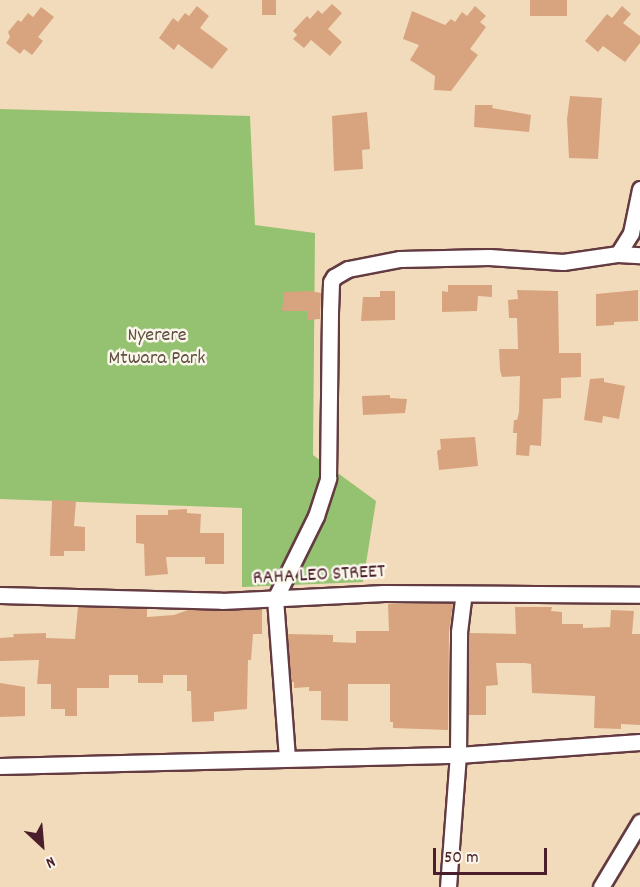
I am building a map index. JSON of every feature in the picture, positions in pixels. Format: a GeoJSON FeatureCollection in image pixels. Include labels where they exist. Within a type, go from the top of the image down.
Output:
{"type":"FeatureCollection","features":[{"type":"Feature","properties":{"kind":"street"},"geometry":{"type":"LineString","coordinates":[[618,254],[631,233],[640,189]]}},
{"type":"Feature","properties":{"kind":"street"},"geometry":{"type":"LineString","coordinates":[[287,759],[275,600],[316,516],[326,487],[331,386],[330,312],[334,277],[348,269],[400,259],[489,258],[563,262],[618,254],[640,255]]}},
{"type":"Feature","properties":{"kind":"street","name":"RAHA LEO STREET"},"geometry":{"type":"LineString","coordinates":[[0,595],[222,601],[384,593],[640,595]]}},
{"type":"Feature","properties":{"kind":"street"},"geometry":{"type":"LineString","coordinates":[[448,887],[458,755],[459,632],[464,594]]}},
{"type":"Feature","properties":{"kind":"street"},"geometry":{"type":"LineString","coordinates":[[0,766],[458,755],[640,742]]}},
{"type":"Feature","properties":{"kind":"street"},"geometry":{"type":"LineString","coordinates":[[601,887],[640,822]]}},
{"type":"Feature","properties":{"kind":"green space","name":"Nyerere Mtwara Park"},"geometry":{"type":"Polygon","coordinates":[[[0,109],[250,116],[255,225],[315,233],[313,455],[376,501],[363,582],[242,587],[242,508],[0,499],[0,109]]]}},
{"type":"Feature","properties":{"kind":"building"},"geometry":{"type":"Polygon","coordinates":[[[262,0],[276,0],[276,15],[262,15],[262,0]]]}},
{"type":"Feature","properties":{"kind":"building"},"geometry":{"type":"Polygon","coordinates":[[[530,0],[567,0],[567,16],[530,16],[530,0]]]}},
{"type":"Feature","properties":{"kind":"building"},"geometry":{"type":"Polygon","coordinates":[[[332,4],[342,13],[328,29],[342,42],[330,56],[311,40],[304,48],[293,39],[297,35],[293,31],[307,16],[310,19],[318,10],[322,14],[332,4]]]}},
{"type":"Feature","properties":{"kind":"building"},"geometry":{"type":"Polygon","coordinates":[[[197,6],[209,16],[200,28],[228,49],[212,69],[178,44],[174,50],[159,38],[173,18],[178,22],[185,13],[189,16],[197,6]]]}},
{"type":"Feature","properties":{"kind":"building"},"geometry":{"type":"Polygon","coordinates":[[[475,6],[486,16],[480,22],[486,27],[470,49],[478,55],[451,91],[434,90],[435,76],[410,60],[419,45],[403,39],[412,11],[445,25],[451,19],[455,22],[462,12],[467,16],[475,6]]]}},
{"type":"Feature","properties":{"kind":"building"},"geometry":{"type":"Polygon","coordinates":[[[622,6],[631,14],[623,23],[640,36],[640,43],[625,62],[603,46],[598,52],[585,41],[607,14],[612,18],[622,6]]]}},
{"type":"Feature","properties":{"kind":"building"},"geometry":{"type":"Polygon","coordinates":[[[41,7],[54,17],[38,37],[43,41],[32,55],[24,49],[20,54],[6,43],[10,37],[8,32],[18,20],[21,22],[28,13],[33,17],[41,7]]]}},
{"type":"Feature","properties":{"kind":"building"},"geometry":{"type":"Polygon","coordinates":[[[570,96],[602,98],[598,159],[569,158],[567,119],[570,96]]]}},
{"type":"Feature","properties":{"kind":"building"},"geometry":{"type":"Polygon","coordinates":[[[475,105],[493,105],[492,108],[531,115],[529,132],[474,127],[475,105]]]}},
{"type":"Feature","properties":{"kind":"building"},"geometry":{"type":"Polygon","coordinates":[[[367,112],[370,149],[362,150],[363,169],[334,171],[332,116],[367,112]]]}},
{"type":"Feature","properties":{"kind":"building"},"geometry":{"type":"Polygon","coordinates":[[[448,285],[492,285],[492,297],[478,296],[477,311],[442,312],[442,291],[448,292],[448,285]]]}},
{"type":"Feature","properties":{"kind":"building"},"geometry":{"type":"Polygon","coordinates":[[[517,290],[558,291],[559,353],[581,353],[581,377],[561,378],[561,398],[543,399],[541,446],[530,445],[529,456],[516,455],[517,433],[513,433],[514,420],[517,420],[519,412],[520,376],[502,377],[500,370],[499,349],[518,349],[517,318],[509,318],[508,300],[518,299],[517,290]]]}},
{"type":"Feature","properties":{"kind":"building"},"geometry":{"type":"Polygon","coordinates":[[[638,290],[638,321],[614,322],[614,325],[596,326],[596,294],[638,290]]]}},
{"type":"Feature","properties":{"kind":"building"},"geometry":{"type":"Polygon","coordinates":[[[380,291],[395,291],[395,320],[361,321],[363,297],[380,297],[380,291]]]}},
{"type":"Feature","properties":{"kind":"building"},"geometry":{"type":"Polygon","coordinates":[[[284,292],[321,293],[320,319],[307,320],[307,311],[282,311],[284,292]]]}},
{"type":"Feature","properties":{"kind":"building"},"geometry":{"type":"Polygon","coordinates":[[[604,378],[604,382],[625,386],[619,419],[603,416],[602,423],[584,420],[590,379],[604,378]]]}},
{"type":"Feature","properties":{"kind":"building"},"geometry":{"type":"Polygon","coordinates":[[[390,395],[390,398],[407,399],[405,413],[363,415],[362,396],[390,395]]]}},
{"type":"Feature","properties":{"kind":"building"},"geometry":{"type":"Polygon","coordinates":[[[475,437],[478,466],[439,470],[437,451],[441,449],[440,439],[475,437]]]}},
{"type":"Feature","properties":{"kind":"building"},"geometry":{"type":"Polygon","coordinates":[[[52,500],[76,501],[74,526],[85,527],[85,551],[64,551],[64,556],[50,556],[52,500]]]}},
{"type":"Feature","properties":{"kind":"building"},"geometry":{"type":"Polygon","coordinates":[[[187,509],[187,513],[201,514],[200,533],[224,533],[224,564],[205,564],[205,557],[166,557],[168,574],[145,576],[144,544],[136,543],[136,515],[168,515],[168,510],[187,509]]]}},
{"type":"Feature","properties":{"kind":"building"},"geometry":{"type":"Polygon","coordinates":[[[453,603],[449,632],[448,730],[393,728],[393,722],[390,722],[390,684],[348,684],[348,721],[321,720],[321,691],[309,691],[309,687],[294,688],[294,682],[291,682],[287,634],[333,635],[333,642],[356,643],[356,631],[389,631],[388,604],[453,603]]]}},
{"type":"Feature","properties":{"kind":"building"},"geometry":{"type":"Polygon","coordinates":[[[78,607],[147,609],[147,617],[174,615],[188,610],[262,609],[262,634],[253,634],[251,660],[248,660],[247,709],[214,712],[214,721],[192,722],[191,691],[187,691],[187,675],[163,675],[163,683],[138,683],[138,675],[109,675],[109,688],[77,688],[77,716],[65,716],[65,709],[51,709],[51,684],[37,684],[39,660],[0,661],[0,638],[14,637],[13,634],[46,633],[46,638],[75,639],[78,607]]]}},
{"type":"Feature","properties":{"kind":"building"},"geometry":{"type":"Polygon","coordinates":[[[515,607],[552,607],[551,611],[562,612],[562,624],[583,624],[583,628],[610,627],[611,610],[634,611],[632,634],[640,634],[640,725],[621,724],[621,729],[594,728],[595,696],[532,693],[531,664],[525,663],[496,663],[498,685],[486,686],[486,715],[468,715],[469,633],[516,634],[515,607]]]}},
{"type":"Feature","properties":{"kind":"building"},"geometry":{"type":"Polygon","coordinates":[[[0,683],[25,687],[25,716],[0,717],[0,683]]]}}]}
